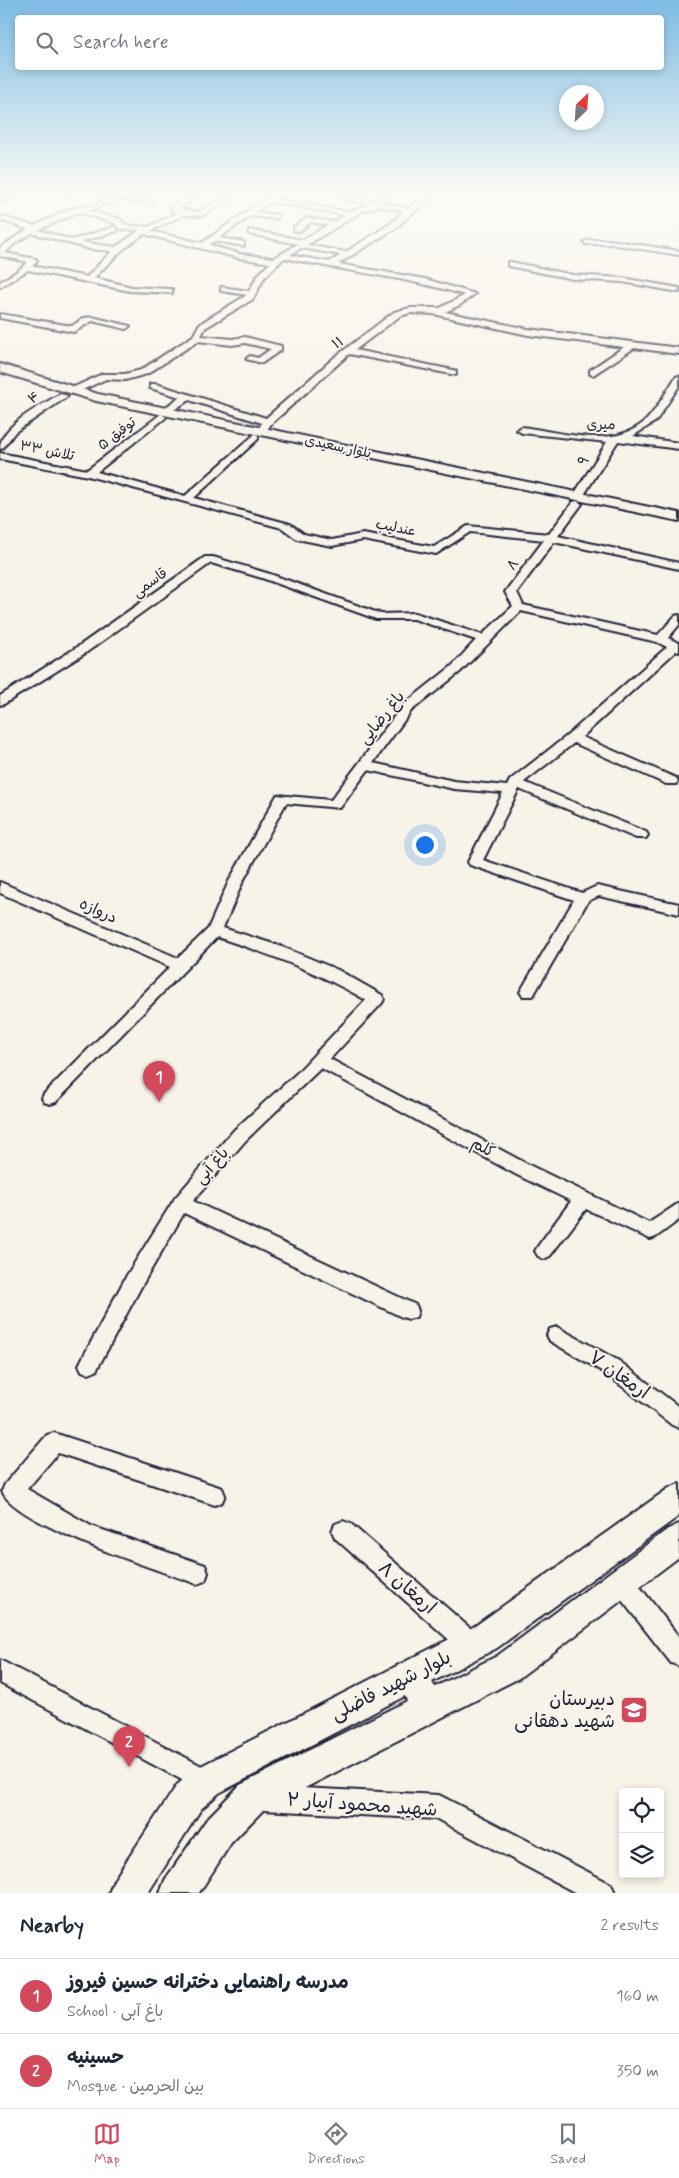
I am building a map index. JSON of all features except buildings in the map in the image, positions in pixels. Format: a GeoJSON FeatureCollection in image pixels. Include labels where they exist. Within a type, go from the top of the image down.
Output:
{"type":"FeatureCollection","features":[{"type":"Feature","properties":{"kind":"main road","name":"بلوار سعیدی"},"geometry":{"type":"LineString","coordinates":[[0,368],[68,393]]}},
{"type":"Feature","properties":{"kind":"main road","name":"بلوار سعیدی"},"geometry":{"type":"LineString","coordinates":[[0,376],[68,393],[212,424],[262,430],[578,500],[679,525]]}},
{"type":"Feature","properties":{"kind":"main road","name":"بلوار سعیدی"},"geometry":{"type":"LineString","coordinates":[[578,500],[679,517]]}},
{"type":"Feature","properties":{"kind":"main road","name":"بلوار شهید فاضلی"},"geometry":{"type":"LineString","coordinates":[[127,1893],[189,1797],[207,1781],[486,1637],[679,1498]]}},
{"type":"Feature","properties":{"kind":"main road"},"geometry":{"type":"LineString","coordinates":[[178,1893],[219,1831],[252,1797],[508,1667],[679,1539]]}},
{"type":"Feature","properties":{"kind":"main road"},"geometry":{"type":"LineString","coordinates":[[412,1675],[428,1708]]}},
{"type":"Feature","properties":{"kind":"street"},"geometry":{"type":"LineString","coordinates":[[104,281],[130,289],[169,291]]}},
{"type":"Feature","properties":{"kind":"street"},"geometry":{"type":"LineString","coordinates":[[224,289],[252,294],[259,281]]}},
{"type":"Feature","properties":{"kind":"street","name":"۱۱"},"geometry":{"type":"LineString","coordinates":[[186,499],[224,467],[338,359],[403,311],[431,312],[460,303],[471,294],[425,281]]}},
{"type":"Feature","properties":{"kind":"street"},"geometry":{"type":"LineString","coordinates":[[630,281],[679,290]]}},
{"type":"Feature","properties":{"kind":"street","name":"۴"},"geometry":{"type":"LineString","coordinates":[[0,446],[12,430],[68,393],[105,376],[125,377],[144,372],[196,338],[202,327],[242,303],[252,294]]}},
{"type":"Feature","properties":{"kind":"street"},"geometry":{"type":"LineString","coordinates":[[431,312],[528,332],[679,352]]}},
{"type":"Feature","properties":{"kind":"street"},"geometry":{"type":"LineString","coordinates":[[0,316],[74,329],[87,320],[92,319],[126,326]]}},
{"type":"Feature","properties":{"kind":"street"},"geometry":{"type":"LineString","coordinates":[[196,338],[232,342],[245,340],[278,348],[259,361],[250,359]]}},
{"type":"Feature","properties":{"kind":"street"},"geometry":{"type":"LineString","coordinates":[[593,372],[632,345]]}},
{"type":"Feature","properties":{"kind":"street"},"geometry":{"type":"LineString","coordinates":[[350,352],[453,373]]}},
{"type":"Feature","properties":{"kind":"street"},"geometry":{"type":"LineString","coordinates":[[624,438],[653,419],[679,379]]}},
{"type":"Feature","properties":{"kind":"street"},"geometry":{"type":"LineString","coordinates":[[153,386],[188,397],[262,430]]}},
{"type":"Feature","properties":{"kind":"street","name":"توفیق ۵"},"geometry":{"type":"LineString","coordinates":[[89,473],[188,397]]}},
{"type":"Feature","properties":{"kind":"street","name":"میری"},"geometry":{"type":"LineString","coordinates":[[522,430],[613,440],[624,438],[679,446]]}},
{"type":"Feature","properties":{"kind":"street","name":"۹"},"geometry":{"type":"LineString","coordinates":[[578,500],[613,440]]}},
{"type":"Feature","properties":{"kind":"street","name":"تلاش ۳۳"},"geometry":{"type":"LineString","coordinates":[[0,456],[89,473],[186,499]]}},
{"type":"Feature","properties":{"kind":"street","name":"عندلیب"},"geometry":{"type":"LineString","coordinates":[[186,499],[286,526],[301,536],[332,543],[363,537],[436,551],[468,529],[552,538]]}},
{"type":"Feature","properties":{"kind":"street","name":"۸"},"geometry":{"type":"LineString","coordinates":[[519,607],[510,592],[552,538],[578,500]]}},
{"type":"Feature","properties":{"kind":"street"},"geometry":{"type":"LineString","coordinates":[[552,538],[679,566]]}},
{"type":"Feature","properties":{"kind":"street","name":"قاسمی"},"geometry":{"type":"LineString","coordinates":[[0,701],[83,649],[208,559],[266,576],[380,617],[415,616],[484,639]]}},
{"type":"Feature","properties":{"kind":"street"},"geometry":{"type":"LineString","coordinates":[[484,639],[519,607],[661,639],[677,647],[574,738],[513,787],[475,862],[583,898]]}},
{"type":"Feature","properties":{"kind":"street"},"geometry":{"type":"LineString","coordinates":[[661,639],[679,618]]}},
{"type":"Feature","properties":{"kind":"street","name":"باغ رضایی"},"geometry":{"type":"LineString","coordinates":[[214,931],[236,881],[282,798],[335,805],[407,708],[456,669],[484,639]]}},
{"type":"Feature","properties":{"kind":"street"},"geometry":{"type":"LineString","coordinates":[[574,738],[671,781]]}},
{"type":"Feature","properties":{"kind":"street"},"geometry":{"type":"LineString","coordinates":[[365,765],[454,785],[513,787],[642,835]]}},
{"type":"Feature","properties":{"kind":"street","name":"دروازه"},"geometry":{"type":"LineString","coordinates":[[0,887],[182,966]]}},
{"type":"Feature","properties":{"kind":"street"},"geometry":{"type":"LineString","coordinates":[[528,992],[583,898],[597,891],[679,909]]}},
{"type":"Feature","properties":{"kind":"street"},"geometry":{"type":"LineString","coordinates":[[50,1098],[182,966],[214,931]]}},
{"type":"Feature","properties":{"kind":"street","name":"باغ آبی"},"geometry":{"type":"LineString","coordinates":[[89,1365],[134,1281],[180,1203],[240,1135],[319,1060],[376,999],[333,974],[275,950],[214,931]]}},
{"type":"Feature","properties":{"kind":"street","name":"کلم"},"geometry":{"type":"LineString","coordinates":[[319,1060],[582,1200],[650,1232],[679,1210]]}},
{"type":"Feature","properties":{"kind":"street"},"geometry":{"type":"LineString","coordinates":[[544,1251],[582,1200]]}},
{"type":"Feature","properties":{"kind":"street"},"geometry":{"type":"LineString","coordinates":[[180,1203],[408,1311]]}},
{"type":"Feature","properties":{"kind":"street","name":"ارمغان ۷"},"geometry":{"type":"LineString","coordinates":[[557,1335],[612,1367],[679,1419]]}},
{"type":"Feature","properties":{"kind":"street"},"geometry":{"type":"LineString","coordinates":[[196,1573],[86,1534],[36,1507],[6,1488],[54,1442],[215,1495]]}},
{"type":"Feature","properties":{"kind":"street","name":"ارمغان ۸"},"geometry":{"type":"LineString","coordinates":[[343,1531],[472,1645]]}},
{"type":"Feature","properties":{"kind":"street"},"geometry":{"type":"LineString","coordinates":[[622,1582],[679,1655]]}},
{"type":"Feature","properties":{"kind":"street"},"geometry":{"type":"LineString","coordinates":[[0,1671],[207,1781]]}},
{"type":"Feature","properties":{"kind":"street","name":"شهید محمود آبیار ۲"},"geometry":{"type":"LineString","coordinates":[[252,1797],[439,1807],[602,1893]]}},
{"type":"Feature","properties":{"kind":"place","name":"مدرسه راهنمایی دخترانه حسین فیروز"},"geometry":{"type":"Point","coordinates":[159,1102]}},
{"type":"Feature","properties":{"kind":"place","name":"دبیرستان شهید دهقانی"},"geometry":{"type":"Point","coordinates":[634,1710]}},
{"type":"Feature","properties":{"kind":"place","name":"حسینیه"},"geometry":{"type":"Point","coordinates":[129,1767]}}]}
